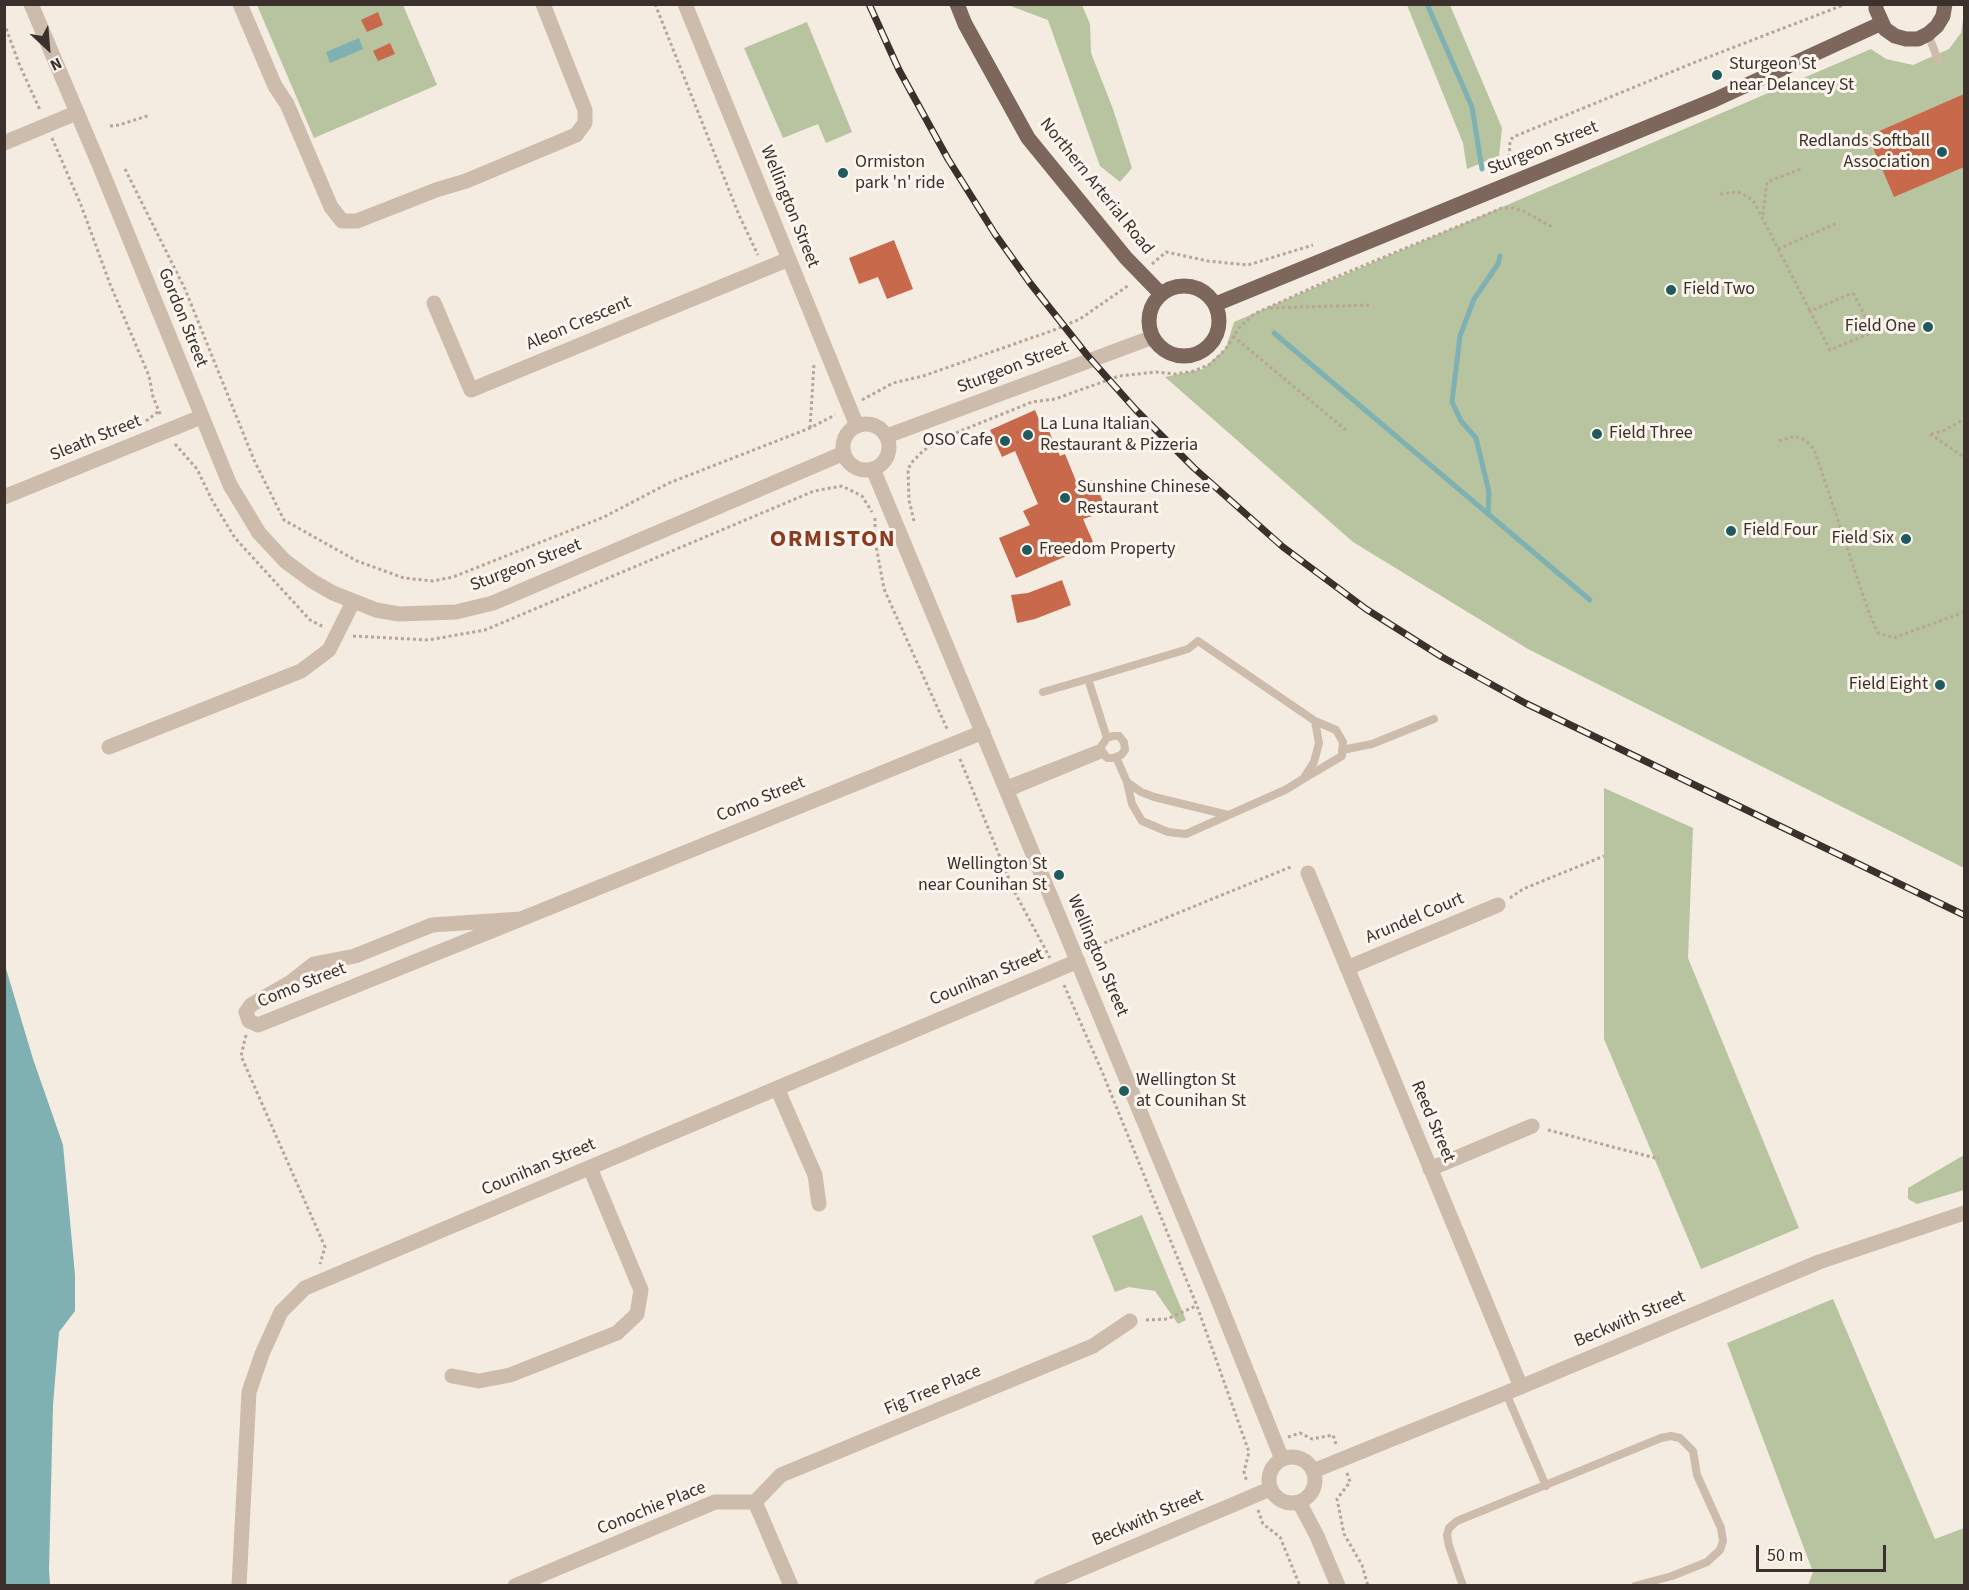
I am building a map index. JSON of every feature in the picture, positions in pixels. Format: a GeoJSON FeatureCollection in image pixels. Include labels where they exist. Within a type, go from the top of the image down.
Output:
{"type":"FeatureCollection","features":[{"type":"Feature","properties":{"kind":"main road","name":"Northern Arterial Road"},"geometry":{"type":"LineString","coordinates":[[957,4],[965,24],[1028,138],[1126,258],[1161,294]]}},
{"type":"Feature","properties":{"kind":"main road"},"geometry":{"type":"LineString","coordinates":[[1876,4],[1885,29],[1894,36],[1906,39],[1918,39],[1937,26],[1943,16],[1945,4]]}},
{"type":"Feature","properties":{"kind":"main road","name":"Sturgeon Street"},"geometry":{"type":"LineString","coordinates":[[1216,304],[1714,100],[1881,23]]}},
{"type":"Feature","properties":{"kind":"main road"},"geometry":{"type":"LineString","coordinates":[[1181,285],[1191,286],[1210,296],[1216,304],[1220,322],[1218,331],[1214,339],[1201,352],[1192,355],[1174,354],[1158,345],[1149,322],[1156,299],[1161,294],[1181,285]]}},
{"type":"Feature","properties":{"kind":"street","name":"Gordon Street"},"geometry":{"type":"LineString","coordinates":[[31,4],[230,485],[259,533],[285,561],[312,581],[353,602]]}},
{"type":"Feature","properties":{"kind":"street"},"geometry":{"type":"LineString","coordinates":[[240,4],[275,86],[288,104],[331,207],[342,221],[357,222],[436,190],[466,181],[576,135],[585,123],[585,110],[543,4]]}},
{"type":"Feature","properties":{"kind":"street","name":"Wellington Street"},"geometry":{"type":"LineString","coordinates":[[685,4],[857,426]]}},
{"type":"Feature","properties":{"kind":"street"},"geometry":{"type":"LineString","coordinates":[[4,144],[76,113]]}},
{"type":"Feature","properties":{"kind":"street","name":"Aleon Crescent"},"geometry":{"type":"LineString","coordinates":[[434,303],[471,390],[789,258]]}},
{"type":"Feature","properties":{"kind":"street","name":"Sturgeon Street"},"geometry":{"type":"LineString","coordinates":[[887,436],[1153,337]]}},
{"type":"Feature","properties":{"kind":"street","name":"Sleath Street"},"geometry":{"type":"LineString","coordinates":[[4,497],[201,417]]}},
{"type":"Feature","properties":{"kind":"street"},"geometry":{"type":"LineString","coordinates":[[874,425],[887,436],[888,456],[879,467],[873,469],[855,467],[850,464],[844,453],[845,437],[857,426],[874,425]]}},
{"type":"Feature","properties":{"kind":"street","name":"Sturgeon Street"},"geometry":{"type":"LineString","coordinates":[[353,602],[399,614],[456,612],[493,603],[844,453]]}},
{"type":"Feature","properties":{"kind":"street","name":"Wellington Street"},"geometry":{"type":"LineString","coordinates":[[873,469],[1282,1459]]}},
{"type":"Feature","properties":{"kind":"street"},"geometry":{"type":"LineString","coordinates":[[109,747],[301,671],[329,650],[353,602]]}},
{"type":"Feature","properties":{"kind":"street","name":"Como Street"},"geometry":{"type":"LineString","coordinates":[[520,919],[432,925],[355,956],[314,964],[291,982],[251,1005],[246,1012],[249,1021],[258,1025],[983,732]]}},
{"type":"Feature","properties":{"kind":"street","name":"Reed Street"},"geometry":{"type":"LineString","coordinates":[[1308,873],[1521,1387]]}},
{"type":"Feature","properties":{"kind":"street","name":"Arundel Court"},"geometry":{"type":"LineString","coordinates":[[1347,968],[1498,905]]}},
{"type":"Feature","properties":{"kind":"street","name":"Counihan Street"},"geometry":{"type":"LineString","coordinates":[[239,1586],[249,1392],[262,1354],[281,1312],[305,1288],[1078,961]]}},
{"type":"Feature","properties":{"kind":"street"},"geometry":{"type":"LineString","coordinates":[[777,1088],[815,1175],[819,1204]]}},
{"type":"Feature","properties":{"kind":"street"},"geometry":{"type":"LineString","coordinates":[[1430,1169],[1532,1126]]}},
{"type":"Feature","properties":{"kind":"street"},"geometry":{"type":"LineString","coordinates":[[452,1376],[479,1381],[510,1375],[617,1333],[637,1314],[641,1290],[590,1168]]}},
{"type":"Feature","properties":{"kind":"street","name":"Beckwith Street"},"geometry":{"type":"LineString","coordinates":[[1313,1471],[1819,1262],[1965,1213]]}},
{"type":"Feature","properties":{"kind":"street","name":"Fig Tree Place"},"geometry":{"type":"LineString","coordinates":[[755,1502],[782,1475],[1093,1346],[1130,1321]]}},
{"type":"Feature","properties":{"kind":"street"},"geometry":{"type":"LineString","coordinates":[[1291,1456],[1300,1458],[1308,1463],[1313,1471],[1315,1480],[1313,1489],[1299,1502],[1282,1501],[1270,1488],[1268,1480],[1270,1471],[1282,1459],[1291,1456]]}},
{"type":"Feature","properties":{"kind":"street","name":"Beckwith Street"},"geometry":{"type":"LineString","coordinates":[[1041,1586],[1270,1488]]}},
{"type":"Feature","properties":{"kind":"street"},"geometry":{"type":"LineString","coordinates":[[755,1502],[791,1586]]}},
{"type":"Feature","properties":{"kind":"street","name":"Conochie Place"},"geometry":{"type":"LineString","coordinates":[[515,1586],[715,1503],[755,1502]]}},
{"type":"Feature","properties":{"kind":"street"},"geometry":{"type":"LineString","coordinates":[[1299,1502],[1317,1536],[1338,1586]]}},
{"type":"Feature","properties":{"kind":"lane"},"geometry":{"type":"LineString","coordinates":[[1928,34],[1938,60]]}},
{"type":"Feature","properties":{"kind":"lane"},"geometry":{"type":"LineString","coordinates":[[1043,692],[1188,649],[1198,641],[1315,721],[1336,730],[1342,742],[1342,756],[1303,779],[1186,834],[1168,832],[1142,821],[1132,804],[1127,782],[1116,757]]}},
{"type":"Feature","properties":{"kind":"lane"},"geometry":{"type":"LineString","coordinates":[[1007,789],[1101,751],[1107,738],[1088,679]]}},
{"type":"Feature","properties":{"kind":"lane"},"geometry":{"type":"LineString","coordinates":[[1342,750],[1372,744],[1434,719]]}},
{"type":"Feature","properties":{"kind":"lane"},"geometry":{"type":"LineString","coordinates":[[1303,779],[1314,762],[1319,743],[1315,721]]}},
{"type":"Feature","properties":{"kind":"lane"},"geometry":{"type":"LineString","coordinates":[[1101,751],[1107,758],[1116,757],[1125,750],[1124,742],[1119,736],[1107,738]]}},
{"type":"Feature","properties":{"kind":"lane"},"geometry":{"type":"LineString","coordinates":[[1127,782],[1154,797],[1230,815]]}},
{"type":"Feature","properties":{"kind":"lane"},"geometry":{"type":"LineString","coordinates":[[1506,1393],[1546,1486]]}},
{"type":"Feature","properties":{"kind":"lane"},"geometry":{"type":"LineString","coordinates":[[1463,1586],[1447,1535],[1449,1528],[1457,1521],[1661,1438],[1671,1436],[1680,1438],[1693,1451],[1700,1482],[1721,1528],[1723,1541],[1720,1550],[1707,1562],[1672,1576],[1635,1586]]}},
{"type":"Feature","properties":{"kind":"path"},"geometry":{"type":"LineString","coordinates":[[655,4],[739,215],[764,269]]}},
{"type":"Feature","properties":{"kind":"path"},"geometry":{"type":"LineString","coordinates":[[1498,169],[1509,165],[1510,141],[1513,137],[1693,63],[1846,4]]}},
{"type":"Feature","properties":{"kind":"path"},"geometry":{"type":"LineString","coordinates":[[4,23],[20,66],[39,106]]}},
{"type":"Feature","properties":{"kind":"path"},"geometry":{"type":"LineString","coordinates":[[110,126],[119,126],[150,115]]}},
{"type":"Feature","properties":{"kind":"path"},"geometry":{"type":"LineString","coordinates":[[55,143],[149,376],[153,397],[162,417]]}},
{"type":"Feature","properties":{"kind":"path"},"geometry":{"type":"LineString","coordinates":[[125,169],[185,289],[254,460],[284,520],[357,561],[404,578],[433,581],[453,577],[604,517],[669,483],[810,428],[893,383],[923,376],[1080,319],[1120,292],[1166,252],[1208,261],[1248,265],[1316,244]]}},
{"type":"Feature","properties":{"kind":"path"},"geometry":{"type":"LineString","coordinates":[[1763,217],[1767,182],[1801,169]]}},
{"type":"Feature","properties":{"kind":"path"},"geometry":{"type":"LineString","coordinates":[[1720,194],[1738,192],[1753,200],[1830,350],[1874,332],[1852,292],[1810,311]]}},
{"type":"Feature","properties":{"kind":"path"},"geometry":{"type":"LineString","coordinates":[[914,521],[909,500],[908,469],[913,461],[931,445],[970,426],[1032,402],[1055,399],[1119,376],[1194,371],[1210,364],[1225,350],[1233,335],[1254,314],[1347,272],[1502,208],[1523,211],[1554,228]]}},
{"type":"Feature","properties":{"kind":"path"},"geometry":{"type":"LineString","coordinates":[[1778,249],[1837,223]]}},
{"type":"Feature","properties":{"kind":"path"},"geometry":{"type":"LineString","coordinates":[[1269,308],[1372,305]]}},
{"type":"Feature","properties":{"kind":"path"},"geometry":{"type":"LineString","coordinates":[[1233,335],[1347,431]]}},
{"type":"Feature","properties":{"kind":"path"},"geometry":{"type":"LineString","coordinates":[[810,428],[814,364]]}},
{"type":"Feature","properties":{"kind":"path"},"geometry":{"type":"LineString","coordinates":[[1965,419],[1943,431],[1930,434],[1965,457]]}},
{"type":"Feature","properties":{"kind":"path"},"geometry":{"type":"LineString","coordinates":[[1779,441],[1795,436],[1805,440],[1814,449],[1869,613],[1878,633],[1894,638],[1965,612]]}},
{"type":"Feature","properties":{"kind":"path"},"geometry":{"type":"LineString","coordinates":[[172,439],[180,452],[197,469],[213,502],[235,537],[310,620],[338,634],[370,638],[428,640],[485,630],[814,491],[842,486],[862,496],[874,516],[875,540],[884,589],[922,669],[1013,889],[1057,970],[1107,1084],[1197,1306],[1249,1452],[1244,1472],[1252,1496],[1263,1524],[1280,1537],[1300,1586]]}},
{"type":"Feature","properties":{"kind":"path"},"geometry":{"type":"LineString","coordinates":[[1498,905],[1523,889],[1604,856]]}},
{"type":"Feature","properties":{"kind":"path"},"geometry":{"type":"LineString","coordinates":[[1078,961],[1097,946],[1304,862],[1308,873]]}},
{"type":"Feature","properties":{"kind":"path"},"geometry":{"type":"LineString","coordinates":[[249,1021],[241,1056],[325,1247],[319,1266],[325,1280]]}},
{"type":"Feature","properties":{"kind":"path"},"geometry":{"type":"LineString","coordinates":[[1532,1126],[1659,1159]]}},
{"type":"Feature","properties":{"kind":"path"},"geometry":{"type":"LineString","coordinates":[[1130,1321],[1167,1319],[1197,1306]]}},
{"type":"Feature","properties":{"kind":"path"},"geometry":{"type":"LineString","coordinates":[[1249,1452],[1300,1433],[1312,1439],[1333,1435],[1350,1482],[1336,1499],[1344,1534],[1362,1565],[1368,1586]]}},
{"type":"Feature","properties":{"kind":"green space"},"geometry":{"type":"Polygon","coordinates":[[[257,5],[403,5],[437,85],[314,138],[257,5]]]}},
{"type":"Feature","properties":{"kind":"green space"},"geometry":{"type":"Polygon","coordinates":[[[1008,5],[1082,5],[1090,24],[1091,53],[1113,109],[1132,168],[1120,182],[1100,166],[1048,20],[1008,5]]]}},
{"type":"Feature","properties":{"kind":"green space"},"geometry":{"type":"Polygon","coordinates":[[[1407,5],[1450,5],[1502,128],[1499,156],[1467,169],[1463,143],[1407,5]]]}},
{"type":"Feature","properties":{"kind":"green space"},"geometry":{"type":"Polygon","coordinates":[[[1964,13],[1964,868],[1528,649],[1353,542],[1165,377],[1203,369],[1226,348],[1234,322],[1871,49],[1886,59],[1913,65],[1949,49],[1961,33],[1964,13]]]}},
{"type":"Feature","properties":{"kind":"green space"},"geometry":{"type":"Polygon","coordinates":[[[807,22],[852,132],[826,143],[818,124],[783,138],[744,48],[807,22]]]}},
{"type":"Feature","properties":{"kind":"green space"},"geometry":{"type":"Polygon","coordinates":[[[1604,788],[1693,828],[1688,958],[1799,1228],[1701,1269],[1604,1039],[1604,788]]]}},
{"type":"Feature","properties":{"kind":"green space"},"geometry":{"type":"Polygon","coordinates":[[[1964,1155],[1964,1190],[1917,1204],[1908,1199],[1908,1188],[1964,1155]]]}},
{"type":"Feature","properties":{"kind":"green space"},"geometry":{"type":"Polygon","coordinates":[[[1142,1215],[1186,1320],[1178,1324],[1155,1291],[1129,1287],[1115,1292],[1092,1236],[1142,1215]]]}},
{"type":"Feature","properties":{"kind":"green space"},"geometry":{"type":"Polygon","coordinates":[[[1833,1299],[1935,1539],[1964,1528],[1964,1585],[1808,1585],[1813,1572],[1727,1343],[1833,1299]]]}},
{"type":"Feature","properties":{"kind":"water"},"geometry":{"type":"Polygon","coordinates":[[[359,38],[363,49],[330,63],[326,52],[359,38]]]}},
{"type":"Feature","properties":{"kind":"water"},"geometry":{"type":"Polygon","coordinates":[[[4,962],[33,1059],[63,1145],[75,1275],[75,1311],[59,1332],[53,1405],[50,1585],[5,1585],[4,962]]]}},
{"type":"Feature","properties":{"kind":"building"},"geometry":{"type":"Polygon","coordinates":[[[378,12],[383,25],[367,32],[361,20],[378,12]]]}},
{"type":"Feature","properties":{"kind":"building"},"geometry":{"type":"Polygon","coordinates":[[[390,43],[395,54],[378,61],[373,51],[390,43]]]}},
{"type":"Feature","properties":{"kind":"building"},"geometry":{"type":"Polygon","coordinates":[[[1964,94],[1964,167],[1894,197],[1868,136],[1964,94]]]}},
{"type":"Feature","properties":{"kind":"building"},"geometry":{"type":"Polygon","coordinates":[[[894,240],[913,289],[887,299],[878,277],[859,284],[849,258],[894,240]]]}},
{"type":"Feature","properties":{"kind":"building"},"geometry":{"type":"Polygon","coordinates":[[[1035,410],[1041,424],[1045,422],[1060,456],[1065,454],[1076,481],[1093,480],[1103,501],[1092,516],[1083,519],[1094,544],[1016,578],[999,538],[1030,525],[1023,511],[1038,504],[1015,451],[1002,457],[990,430],[1035,410]]]}},
{"type":"Feature","properties":{"kind":"building"},"geometry":{"type":"Polygon","coordinates":[[[1062,580],[1071,605],[1035,619],[1017,623],[1011,595],[1028,593],[1062,580]]]}},
{"type":"Feature","properties":{"kind":"waterway"},"geometry":{"type":"LineString","coordinates":[[1427,4],[1472,107],[1482,169]]}},
{"type":"Feature","properties":{"kind":"waterway"},"geometry":{"type":"LineString","coordinates":[[1488,514],[1489,492],[1476,438],[1461,421],[1452,402],[1460,336],[1474,299],[1498,264],[1500,256]]}},
{"type":"Feature","properties":{"kind":"waterway"},"geometry":{"type":"LineString","coordinates":[[1274,333],[1590,600]]}},
{"type":"Feature","properties":{"kind":"railway"},"geometry":{"type":"LineString","coordinates":[[869,4],[899,70],[948,159],[995,234],[1030,283],[1087,355],[1136,410],[1194,468],[1283,547],[1366,609],[1442,657],[1525,703],[1964,915]]}},
{"type":"Feature","properties":{"kind":"place","name":"Sturgeon St near Delancey St"},"geometry":{"type":"Point","coordinates":[1717,75]}},
{"type":"Feature","properties":{"kind":"place","name":"Redlands Softball Association"},"geometry":{"type":"Point","coordinates":[1942,152]}},
{"type":"Feature","properties":{"kind":"place","name":"Ormiston park 'n' ride"},"geometry":{"type":"Point","coordinates":[843,173]}},
{"type":"Feature","properties":{"kind":"place","name":"Field Two"},"geometry":{"type":"Point","coordinates":[1671,290]}},
{"type":"Feature","properties":{"kind":"place","name":"Field One"},"geometry":{"type":"Point","coordinates":[1928,327]}},
{"type":"Feature","properties":{"kind":"place","name":"Field Three"},"geometry":{"type":"Point","coordinates":[1597,434]}},
{"type":"Feature","properties":{"kind":"place","name":"La Luna Italian Restaurant & Pizzeria"},"geometry":{"type":"Point","coordinates":[1028,435]}},
{"type":"Feature","properties":{"kind":"place","name":"OSO Cafe"},"geometry":{"type":"Point","coordinates":[1005,441]}},
{"type":"Feature","properties":{"kind":"place","name":"Sunshine Chinese Restaurant"},"geometry":{"type":"Point","coordinates":[1065,498]}},
{"type":"Feature","properties":{"kind":"place","name":"Field Four"},"geometry":{"type":"Point","coordinates":[1731,531]}},
{"type":"Feature","properties":{"kind":"place","name":"Field Six"},"geometry":{"type":"Point","coordinates":[1906,539]}},
{"type":"Feature","properties":{"kind":"place","name":"Freedom Property"},"geometry":{"type":"Point","coordinates":[1027,550]}},
{"type":"Feature","properties":{"kind":"place","name":"Field Eight"},"geometry":{"type":"Point","coordinates":[1940,685]}},
{"type":"Feature","properties":{"kind":"place","name":"Wellington St near Counihan St"},"geometry":{"type":"Point","coordinates":[1059,875]}},
{"type":"Feature","properties":{"kind":"place","name":"Wellington St at Counihan St"},"geometry":{"type":"Point","coordinates":[1124,1091]}},
{"type":"Feature","properties":{"kind":"district","name":"ORMISTON"},"geometry":{"type":"Point","coordinates":[833,541]}}]}
